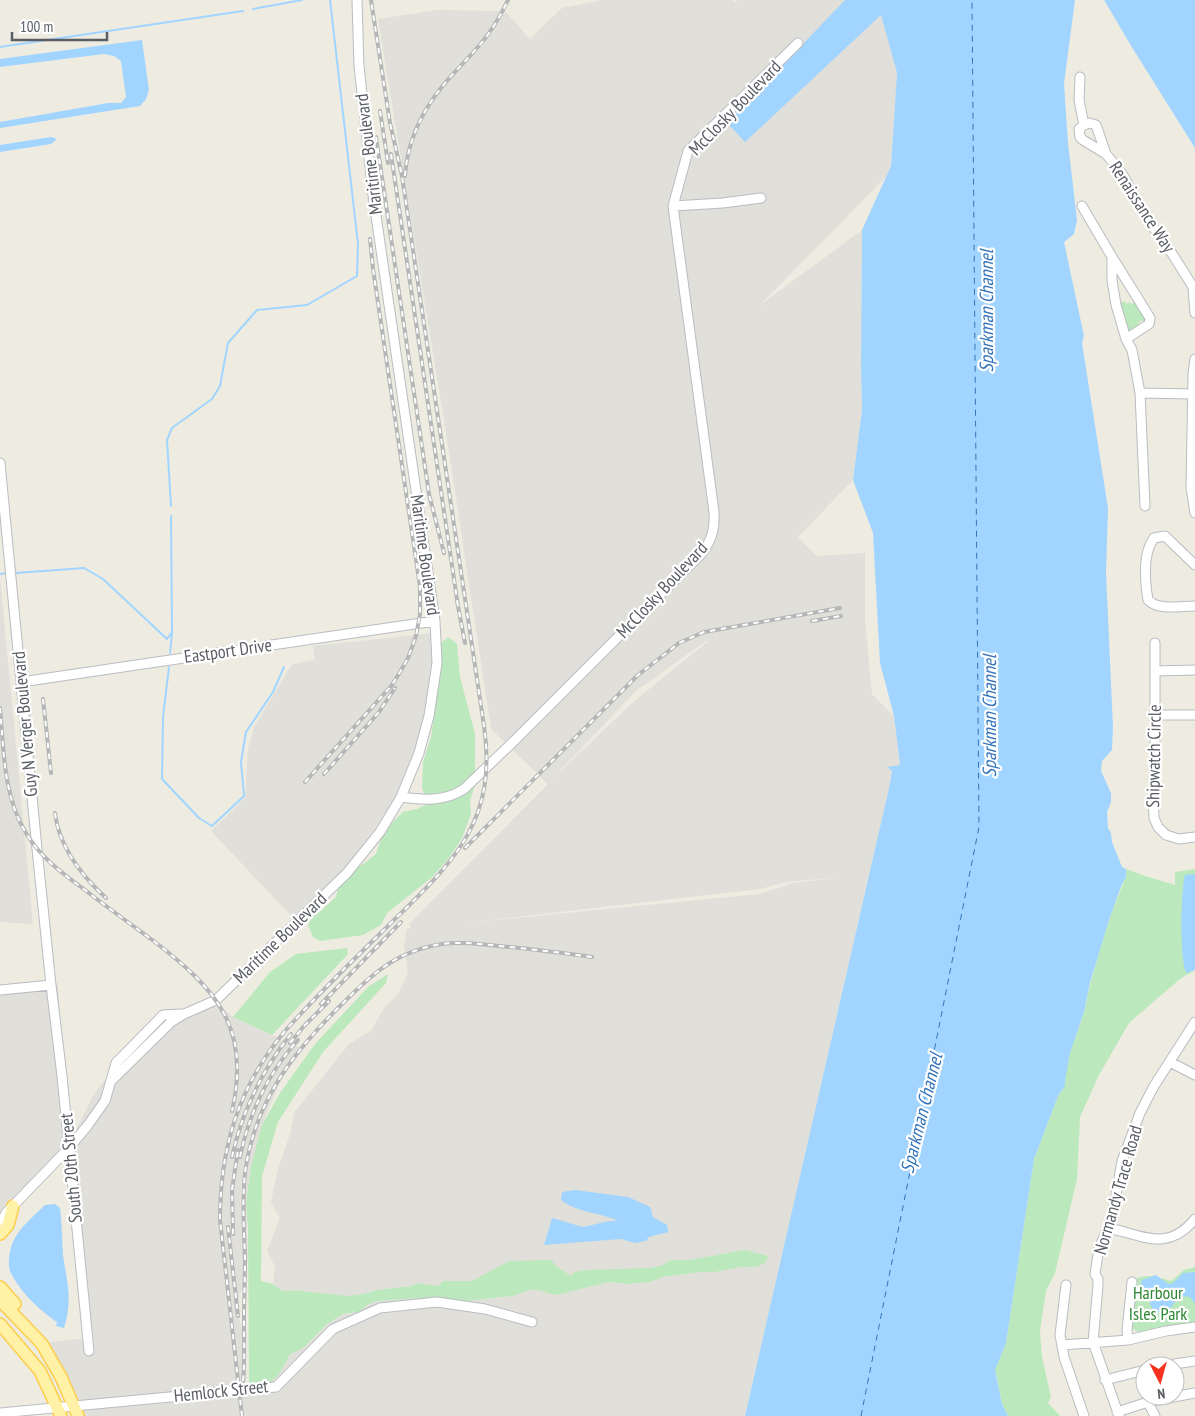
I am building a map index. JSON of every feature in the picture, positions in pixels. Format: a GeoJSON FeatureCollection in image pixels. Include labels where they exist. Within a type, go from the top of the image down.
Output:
{"type":"FeatureCollection","features":[{"type":"Feature","properties":{"kind":"main road"},"geometry":{"type":"LineString","coordinates":[[0,1234],[8,1225],[6,1212]]}},
{"type":"Feature","properties":{"kind":"main road"},"geometry":{"type":"LineString","coordinates":[[0,1287],[54,1352],[66,1372],[65,1386]]}},
{"type":"Feature","properties":{"kind":"main road"},"geometry":{"type":"LineString","coordinates":[[0,1300],[42,1344],[65,1386],[76,1411]]}},
{"type":"Feature","properties":{"kind":"main road"},"geometry":{"type":"LineString","coordinates":[[0,1324],[40,1371],[60,1412]]}},
{"type":"Feature","properties":{"kind":"street","name":"Maritime Boulevard"},"geometry":{"type":"LineString","coordinates":[[0,1225],[6,1212],[68,1149],[88,1125],[104,1101],[116,1063],[163,1015],[184,1014],[216,1000],[341,879],[365,852],[380,832],[401,797],[419,753],[429,716],[437,663],[435,621],[373,195],[359,66],[358,0]]}},
{"type":"Feature","properties":{"kind":"street","name":"McClosky Boulevard"},"geometry":{"type":"LineString","coordinates":[[401,797],[420,800],[434,799],[457,794],[464,789],[516,740],[707,546],[714,530],[714,512],[672,206],[688,151],[798,43]]}},
{"type":"Feature","properties":{"kind":"street"},"geometry":{"type":"LineString","coordinates":[[1080,78],[1080,100],[1084,125]]}},
{"type":"Feature","properties":{"kind":"street","name":"Renaissance Way"},"geometry":{"type":"LineString","coordinates":[[1106,154],[1096,125],[1089,122],[1079,129],[1083,140],[1106,154],[1121,172],[1148,220],[1194,288],[1195,313]]}},
{"type":"Feature","properties":{"kind":"street"},"geometry":{"type":"LineString","coordinates":[[672,206],[761,198]]}},
{"type":"Feature","properties":{"kind":"street"},"geometry":{"type":"LineString","coordinates":[[1082,206],[1150,318],[1149,324],[1126,339]]}},
{"type":"Feature","properties":{"kind":"street"},"geometry":{"type":"LineString","coordinates":[[1112,257],[1112,280],[1116,305],[1126,339],[1132,350],[1140,393],[1146,506]]}},
{"type":"Feature","properties":{"kind":"street"},"geometry":{"type":"LineString","coordinates":[[1195,359],[1193,374],[1192,481],[1192,498],[1195,513]]}},
{"type":"Feature","properties":{"kind":"street"},"geometry":{"type":"LineString","coordinates":[[1140,393],[1194,394]]}},
{"type":"Feature","properties":{"kind":"street","name":"Guy N Verger Boulevard"},"geometry":{"type":"LineString","coordinates":[[0,463],[51,985]]}},
{"type":"Feature","properties":{"kind":"street"},"geometry":{"type":"LineString","coordinates":[[1192,481],[1195,492]]}},
{"type":"Feature","properties":{"kind":"street"},"geometry":{"type":"LineString","coordinates":[[1195,565],[1165,536],[1154,538],[1150,543],[1146,560],[1148,600],[1152,605],[1159,607],[1195,606]]}},
{"type":"Feature","properties":{"kind":"street","name":"Eastport Drive"},"geometry":{"type":"LineString","coordinates":[[21,682],[435,621]]}},
{"type":"Feature","properties":{"kind":"street","name":"Shipwatch Circle"},"geometry":{"type":"LineString","coordinates":[[1155,643],[1155,775],[1153,805],[1155,823],[1160,831],[1170,837],[1183,839],[1195,837]]}},
{"type":"Feature","properties":{"kind":"street"},"geometry":{"type":"LineString","coordinates":[[1155,671],[1195,670]]}},
{"type":"Feature","properties":{"kind":"street"},"geometry":{"type":"LineString","coordinates":[[1155,715],[1195,715]]}},
{"type":"Feature","properties":{"kind":"street"},"geometry":{"type":"LineString","coordinates":[[0,990],[51,985]]}},
{"type":"Feature","properties":{"kind":"street","name":"South 20th Street"},"geometry":{"type":"LineString","coordinates":[[51,985],[62,1076],[89,1351]]}},
{"type":"Feature","properties":{"kind":"street","name":"Maritime Boulevard"},"geometry":{"type":"LineString","coordinates":[[112,1080],[124,1076],[184,1014]]}},
{"type":"Feature","properties":{"kind":"street","name":"Normandy Trace Road"},"geometry":{"type":"LineString","coordinates":[[1093,1342],[1098,1285],[1098,1279],[1095,1274],[1099,1248],[1108,1228],[1114,1207],[1122,1161],[1140,1113],[1154,1086],[1195,1022]]}},
{"type":"Feature","properties":{"kind":"street"},"geometry":{"type":"LineString","coordinates":[[1170,1062],[1195,1075]]}},
{"type":"Feature","properties":{"kind":"street"},"geometry":{"type":"LineString","coordinates":[[1108,1228],[1155,1240],[1170,1238],[1195,1220]]}},
{"type":"Feature","properties":{"kind":"street"},"geometry":{"type":"LineString","coordinates":[[1128,1340],[1126,1330],[1132,1282]]}},
{"type":"Feature","properties":{"kind":"street"},"geometry":{"type":"LineString","coordinates":[[1066,1285],[1060,1335],[1064,1358],[1084,1416]]}},
{"type":"Feature","properties":{"kind":"street","name":"Hemlock Street"},"geometry":{"type":"LineString","coordinates":[[0,1413],[76,1411],[276,1387],[332,1329],[380,1308],[437,1302],[485,1309],[532,1322]]}},
{"type":"Feature","properties":{"kind":"street"},"geometry":{"type":"LineString","coordinates":[[1062,1345],[1128,1340],[1195,1327]]}},
{"type":"Feature","properties":{"kind":"street"},"geometry":{"type":"LineString","coordinates":[[1093,1342],[1118,1414],[1138,1406]]}},
{"type":"Feature","properties":{"kind":"street"},"geometry":{"type":"LineString","coordinates":[[1105,1380],[1135,1372]]}},
{"type":"Feature","properties":{"kind":"shaded area"},"geometry":{"type":"Polygon","coordinates":[[[602,0],[733,0],[735,2],[738,0],[845,0],[834,12],[881,14],[897,73],[891,166],[886,177],[760,305],[862,230],[862,410],[853,480],[798,537],[816,556],[865,553],[865,620],[872,694],[894,716],[900,765],[888,767],[892,771],[889,788],[745,1416],[79,1416],[44,1345],[51,1342],[89,1338],[68,1147],[92,1097],[137,1036],[215,1001],[233,1017],[302,1049],[284,1072],[262,1125],[251,1166],[246,1204],[248,1258],[245,1285],[239,1295],[238,1312],[245,1346],[247,1377],[245,1383],[249,1386],[274,1380],[289,1355],[303,1347],[327,1324],[343,1314],[358,1312],[367,1305],[377,1301],[419,1298],[466,1301],[513,1296],[533,1289],[556,1295],[609,1282],[627,1284],[651,1282],[663,1277],[715,1272],[741,1267],[757,1267],[768,1256],[745,1250],[689,1260],[670,1260],[663,1265],[650,1268],[571,1276],[556,1266],[525,1261],[509,1262],[472,1281],[443,1281],[438,1286],[418,1283],[412,1286],[348,1296],[283,1291],[273,1284],[275,1267],[267,1251],[280,1218],[271,1203],[277,1172],[290,1134],[294,1113],[349,1044],[371,1031],[384,1008],[398,994],[408,973],[404,945],[407,929],[411,928],[409,924],[548,784],[491,729],[445,426],[378,19],[437,10],[505,11],[530,39],[562,8],[602,0]],[[708,641],[636,691],[551,780],[632,703],[708,641]],[[842,877],[786,882],[760,889],[465,923],[759,894],[793,883],[842,877]]]}},
{"type":"Feature","properties":{"kind":"shaded area"},"geometry":{"type":"Polygon","coordinates":[[[0,577],[33,924],[0,922],[0,577]]]}},
{"type":"Feature","properties":{"kind":"shaded area"},"geometry":{"type":"Polygon","coordinates":[[[434,633],[430,706],[398,796],[342,874],[294,919],[211,831],[245,798],[248,748],[254,727],[292,664],[315,660],[313,646],[434,633]]]}},
{"type":"Feature","properties":{"kind":"shaded area"},"geometry":{"type":"Polygon","coordinates":[[[58,983],[68,1145],[26,1185],[0,1216],[0,989],[58,983]]]}},
{"type":"Feature","properties":{"kind":"green space"},"geometry":{"type":"Polygon","coordinates":[[[1125,301],[1126,304],[1136,302],[1147,320],[1144,323],[1142,320],[1138,323],[1140,327],[1132,331],[1127,329],[1119,304],[1125,301]]]}},
{"type":"Feature","properties":{"kind":"green space"},"geometry":{"type":"Polygon","coordinates":[[[448,637],[457,644],[460,677],[475,734],[475,785],[470,800],[471,814],[462,838],[449,858],[431,878],[387,913],[381,925],[363,935],[320,941],[313,937],[308,925],[313,916],[336,897],[338,888],[347,873],[362,865],[376,854],[382,836],[403,812],[428,804],[422,788],[423,762],[431,737],[437,696],[440,644],[448,637]]]}},
{"type":"Feature","properties":{"kind":"green space"},"geometry":{"type":"Polygon","coordinates":[[[1126,869],[1175,885],[1175,872],[1195,869],[1195,970],[1180,979],[1129,1023],[1099,1075],[1080,1117],[1077,1179],[1055,1273],[1046,1291],[1040,1331],[1042,1357],[1051,1397],[1048,1403],[1060,1416],[1008,1416],[1002,1404],[995,1370],[1006,1343],[1034,1159],[1058,1096],[1065,1086],[1068,1058],[1085,1008],[1100,948],[1126,874],[1126,869]]]}},
{"type":"Feature","properties":{"kind":"green space"},"geometry":{"type":"Polygon","coordinates":[[[347,948],[348,954],[272,1035],[233,1017],[270,972],[296,954],[347,948]]]}},
{"type":"Feature","properties":{"kind":"green space"},"geometry":{"type":"Polygon","coordinates":[[[388,974],[386,983],[323,1052],[278,1122],[262,1176],[261,1281],[273,1284],[283,1291],[348,1296],[412,1286],[418,1283],[438,1286],[443,1281],[472,1281],[509,1261],[551,1260],[556,1266],[571,1276],[574,1272],[586,1270],[650,1268],[663,1265],[670,1260],[689,1260],[745,1250],[768,1256],[766,1262],[757,1267],[741,1267],[715,1272],[663,1277],[651,1282],[627,1284],[609,1282],[556,1295],[533,1289],[513,1296],[466,1301],[419,1298],[377,1301],[367,1305],[358,1312],[343,1314],[327,1324],[303,1348],[289,1355],[274,1380],[262,1385],[249,1386],[248,1229],[246,1204],[251,1166],[262,1125],[280,1093],[315,1044],[368,987],[388,974]]]}},
{"type":"Feature","properties":{"kind":"green space","name":"Harbour Isles Park"},"geometry":{"type":"Polygon","coordinates":[[[1195,1267],[1195,1323],[1140,1333],[1133,1329],[1137,1278],[1151,1276],[1171,1281],[1184,1270],[1195,1267]]]}},
{"type":"Feature","properties":{"kind":"water","name":"Sparkman Channel"},"geometry":{"type":"Polygon","coordinates":[[[845,0],[1075,0],[1064,84],[1068,143],[1077,220],[1074,234],[1064,242],[1084,336],[1082,343],[1108,508],[1106,573],[1113,727],[1112,750],[1102,761],[1101,771],[1111,793],[1111,802],[1107,812],[1108,828],[1122,867],[1126,869],[1126,877],[1109,920],[1090,983],[1084,1012],[1070,1053],[1065,1086],[1058,1096],[1034,1159],[1006,1343],[995,1370],[1002,1404],[1008,1416],[745,1416],[889,788],[892,771],[887,767],[900,765],[894,716],[880,663],[873,533],[853,480],[862,410],[862,230],[891,166],[897,73],[881,15],[745,142],[730,126],[736,114],[845,0]]]}},
{"type":"Feature","properties":{"kind":"water"},"geometry":{"type":"Polygon","coordinates":[[[1104,0],[1195,0],[1195,148],[1133,49],[1104,0]]]}},
{"type":"Feature","properties":{"kind":"water"},"geometry":{"type":"Polygon","coordinates":[[[142,40],[149,90],[146,99],[140,106],[0,128],[0,122],[108,103],[121,103],[126,97],[121,61],[114,56],[104,54],[0,67],[0,59],[142,40]]]}},
{"type":"Feature","properties":{"kind":"water"},"geometry":{"type":"Polygon","coordinates":[[[51,137],[56,140],[51,144],[0,152],[0,145],[51,137]]]}},
{"type":"Feature","properties":{"kind":"water"},"geometry":{"type":"Polygon","coordinates":[[[1195,874],[1195,970],[1187,973],[1184,967],[1182,942],[1182,895],[1185,875],[1195,874]]]}},
{"type":"Feature","properties":{"kind":"water"},"geometry":{"type":"Polygon","coordinates":[[[575,1190],[628,1197],[650,1207],[653,1217],[667,1225],[668,1232],[649,1237],[646,1241],[635,1243],[621,1239],[544,1245],[552,1218],[583,1227],[609,1221],[618,1221],[574,1208],[561,1200],[562,1192],[575,1190]]]}},
{"type":"Feature","properties":{"kind":"water"},"geometry":{"type":"Polygon","coordinates":[[[55,1204],[60,1208],[63,1255],[69,1300],[64,1328],[56,1326],[57,1322],[43,1312],[24,1293],[10,1271],[9,1264],[11,1247],[20,1230],[45,1205],[55,1204]]]}},
{"type":"Feature","properties":{"kind":"water"},"geometry":{"type":"Polygon","coordinates":[[[1195,1272],[1195,1304],[1190,1297],[1182,1296],[1167,1310],[1161,1313],[1154,1311],[1150,1304],[1150,1295],[1140,1288],[1142,1280],[1156,1275],[1168,1284],[1173,1283],[1183,1273],[1195,1272]]]}},
{"type":"Feature","properties":{"kind":"waterway"},"geometry":{"type":"LineString","coordinates":[[253,9],[302,0]]}},
{"type":"Feature","properties":{"kind":"waterway"},"geometry":{"type":"LineString","coordinates":[[171,506],[167,440],[172,428],[212,399],[220,386],[228,343],[257,310],[307,305],[357,276],[358,244],[330,0]]}},
{"type":"Feature","properties":{"kind":"waterway"},"geometry":{"type":"LineString","coordinates":[[0,47],[243,11]]}},
{"type":"Feature","properties":{"kind":"waterway"},"geometry":{"type":"LineString","coordinates":[[16,573],[84,568],[103,579],[167,639],[172,632],[171,516]]}},
{"type":"Feature","properties":{"kind":"waterway"},"geometry":{"type":"LineString","coordinates":[[0,574],[6,573]]}},
{"type":"Feature","properties":{"kind":"waterway"},"geometry":{"type":"LineString","coordinates":[[170,653],[172,633]]}},
{"type":"Feature","properties":{"kind":"waterway"},"geometry":{"type":"LineString","coordinates":[[169,667],[163,717],[162,779],[199,818],[212,826],[244,796],[241,762],[246,732],[273,692],[284,667]]}},
{"type":"Feature","properties":{"kind":"ferry route"},"geometry":{"type":"LineString","coordinates":[[861,1416],[979,827],[972,0]]}},
{"type":"Feature","properties":{"kind":"railway"},"geometry":{"type":"LineString","coordinates":[[242,1416],[220,1220],[224,1168],[235,1120],[255,1074],[285,1031],[412,903],[450,860],[465,839],[477,815],[484,789],[487,760],[484,726],[402,176],[390,123],[371,0]]}},
{"type":"Feature","properties":{"kind":"railway"},"geometry":{"type":"LineString","coordinates":[[405,176],[412,141],[421,118],[445,83],[486,37],[508,0]]}},
{"type":"Feature","properties":{"kind":"railway"},"geometry":{"type":"LineString","coordinates":[[380,111],[388,163]]}},
{"type":"Feature","properties":{"kind":"railway"},"geometry":{"type":"LineString","coordinates":[[376,137],[429,494],[444,553]]}},
{"type":"Feature","properties":{"kind":"railway"},"geometry":{"type":"LineString","coordinates":[[391,154],[458,606]]}},
{"type":"Feature","properties":{"kind":"railway"},"geometry":{"type":"LineString","coordinates":[[305,782],[392,685],[408,658],[416,636],[420,614],[420,587],[370,239]]}},
{"type":"Feature","properties":{"kind":"railway"},"geometry":{"type":"LineString","coordinates":[[457,601],[465,643]]}},
{"type":"Feature","properties":{"kind":"railway"},"geometry":{"type":"LineString","coordinates":[[465,848],[638,675],[679,643],[704,632],[840,608]]}},
{"type":"Feature","properties":{"kind":"railway"},"geometry":{"type":"LineString","coordinates":[[812,621],[841,616]]}},
{"type":"Feature","properties":{"kind":"railway"},"geometry":{"type":"LineString","coordinates":[[324,774],[379,712],[395,688]]}},
{"type":"Feature","properties":{"kind":"railway"},"geometry":{"type":"LineString","coordinates":[[43,699],[51,773]]}},
{"type":"Feature","properties":{"kind":"railway"},"geometry":{"type":"LineString","coordinates":[[0,708],[9,788],[18,819],[32,842],[60,871],[177,960],[212,995],[224,1013],[232,1034],[237,1056],[237,1082],[232,1111]]}},
{"type":"Feature","properties":{"kind":"railway"},"geometry":{"type":"LineString","coordinates":[[55,813],[61,838],[73,860],[88,880],[106,898]]}},
{"type":"Feature","properties":{"kind":"railway"},"geometry":{"type":"LineString","coordinates":[[321,1004],[401,922]]}},
{"type":"Feature","properties":{"kind":"railway"},"geometry":{"type":"LineString","coordinates":[[243,1381],[245,1259],[243,1205],[245,1173],[250,1148],[266,1103],[277,1082],[305,1044],[361,985],[397,959],[425,947],[451,943],[468,943],[592,957]]}},
{"type":"Feature","properties":{"kind":"railway"},"geometry":{"type":"LineString","coordinates":[[290,1043],[329,1001]]}},
{"type":"Feature","properties":{"kind":"railway"},"geometry":{"type":"LineString","coordinates":[[232,1157],[241,1124],[254,1092],[271,1062],[291,1034]]}},
{"type":"Feature","properties":{"kind":"railway"},"geometry":{"type":"LineString","coordinates":[[240,1157],[254,1110],[261,1095],[278,1066],[298,1040]]}},
{"type":"Feature","properties":{"kind":"railway"},"geometry":{"type":"LineString","coordinates":[[233,1234],[232,1190],[238,1150]]}},
{"type":"Feature","properties":{"kind":"railway"},"geometry":{"type":"LineString","coordinates":[[228,1227],[238,1316]]}}]}
